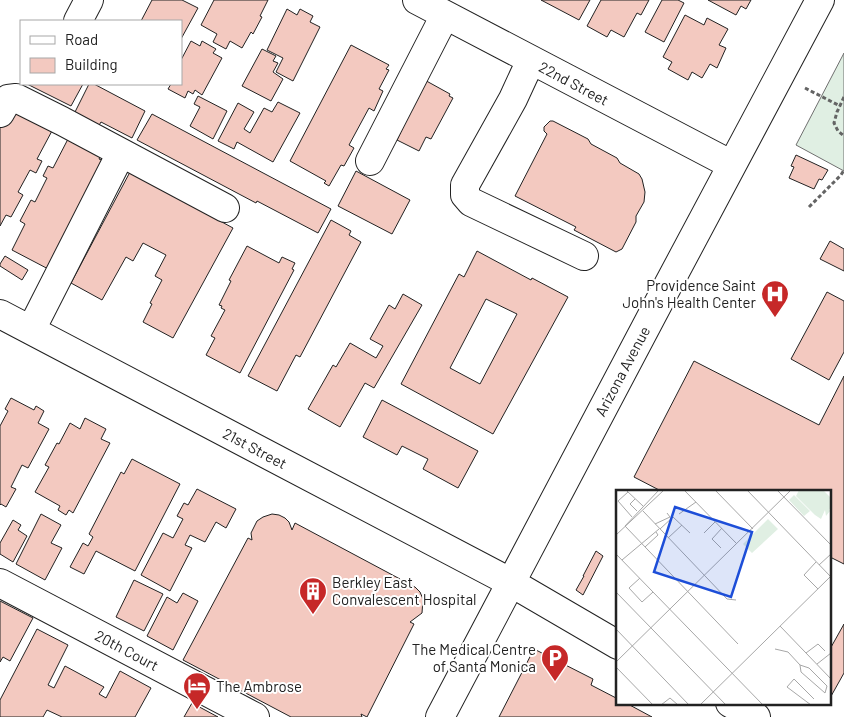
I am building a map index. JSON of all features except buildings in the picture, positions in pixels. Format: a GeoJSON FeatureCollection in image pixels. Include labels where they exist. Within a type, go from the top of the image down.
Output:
{"type":"FeatureCollection","features":[{"type":"Feature","properties":{"kind":"street"},"geometry":{"type":"LineString","coordinates":[[79,20],[89,0]]}},
{"type":"Feature","properties":{"kind":"street","name":"22nd Street"},"geometry":{"type":"LineString","coordinates":[[416,0],[732,165]]}},
{"type":"Feature","properties":{"kind":"street","name":"Arizona Avenue"},"geometry":{"type":"LineString","coordinates":[[440,717],[820,0]]}},
{"type":"Feature","properties":{"kind":"street"},"geometry":{"type":"LineString","coordinates":[[370,161],[445,15]]}},
{"type":"Feature","properties":{"kind":"street"},"geometry":{"type":"LineString","coordinates":[[531,60],[514,99],[465,185],[465,195],[471,202],[584,256]]}},
{"type":"Feature","properties":{"kind":"street"},"geometry":{"type":"LineString","coordinates":[[0,113],[8,99],[16,98],[225,208]]}},
{"type":"Feature","properties":{"kind":"street"},"geometry":{"type":"LineString","coordinates":[[31,330],[121,153]]}},
{"type":"Feature","properties":{"kind":"street","name":"21st Street"},"geometry":{"type":"LineString","coordinates":[[0,314],[510,582],[616,644]]}},
{"type":"Feature","properties":{"kind":"street","name":"20th Court"},"geometry":{"type":"LineString","coordinates":[[0,583],[255,717]]}},
{"type":"Feature","properties":{"kind":"street"},"geometry":{"type":"LineString","coordinates":[[732,704],[756,717]]}},
{"type":"Feature","properties":{"kind":"path"},"geometry":{"type":"LineString","coordinates":[[780,74],[840,106]]}},
{"type":"Feature","properties":{"kind":"path"},"geometry":{"type":"LineString","coordinates":[[844,98],[834,123],[838,131],[844,136]]}},
{"type":"Feature","properties":{"kind":"path"},"geometry":{"type":"LineString","coordinates":[[809,208],[844,170]]}},
{"type":"Feature","properties":{"kind":"green space"},"geometry":{"type":"Polygon","coordinates":[[[844,53],[844,171],[796,145],[844,53]]]}},
{"type":"Feature","properties":{"kind":"place","name":"Providence Saint John's Health Center"},"geometry":{"type":"Point","coordinates":[775,318]}},
{"type":"Feature","properties":{"kind":"place","name":"Berkley East Convalescent Hospital"},"geometry":{"type":"Point","coordinates":[313,615]}},
{"type":"Feature","properties":{"kind":"place","name":"The Medical Centre of Santa Monica"},"geometry":{"type":"Point","coordinates":[555,682]}},
{"type":"Feature","properties":{"kind":"place","name":"The Ambrose"},"geometry":{"type":"Point","coordinates":[197,710]}}]}
